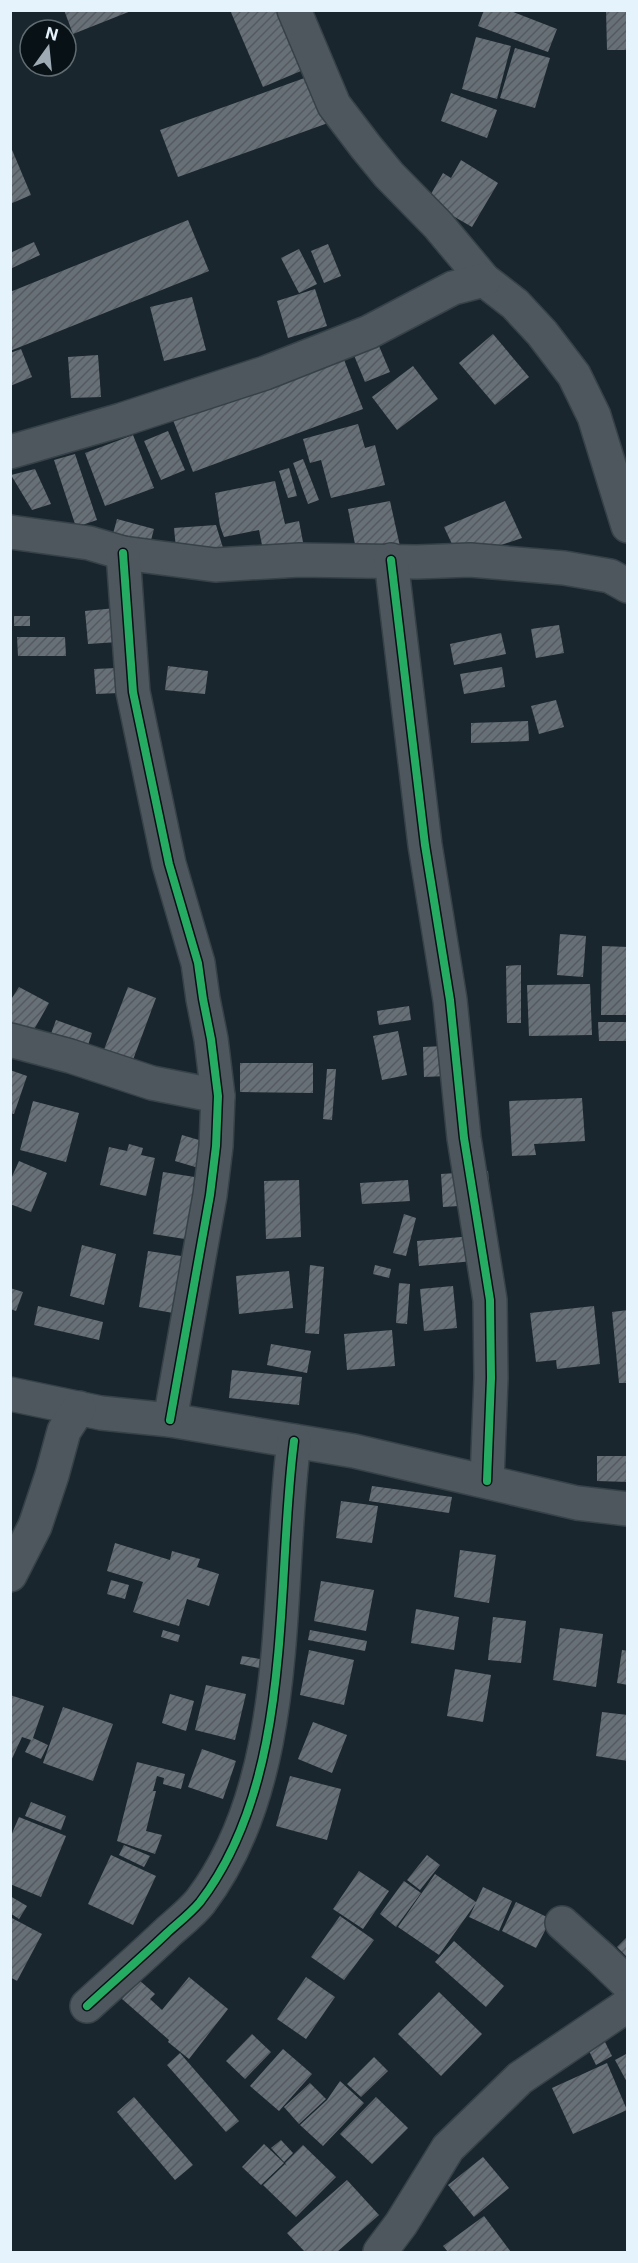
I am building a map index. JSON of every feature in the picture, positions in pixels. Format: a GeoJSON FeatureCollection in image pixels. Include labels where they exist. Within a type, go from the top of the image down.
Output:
{"type":"FeatureCollection","features":[{"type":"Feature","properties":{"kind":"street"},"geometry":{"type":"LineString","coordinates":[[294,10],[334,105],[389,175],[438,225],[484,279],[515,304],[542,333],[574,375],[594,416],[626,519]]}},
{"type":"Feature","properties":{"kind":"street"},"geometry":{"type":"LineString","coordinates":[[10,452],[121,420],[265,373],[369,332],[453,288],[484,279]]}},
{"type":"Feature","properties":{"kind":"street"},"geometry":{"type":"LineString","coordinates":[[10,532],[89,543],[123,553],[215,565],[300,560],[417,562],[470,560],[564,568],[610,576],[627,586]]}},
{"type":"Feature","properties":{"kind":"street"},"geometry":{"type":"LineString","coordinates":[[123,553],[133,692],[169,864],[198,963],[218,1096],[216,1146],[210,1195],[170,1420]]}},
{"type":"Feature","properties":{"kind":"street"},"geometry":{"type":"LineString","coordinates":[[391,560],[424,845],[450,1000],[464,1138],[490,1300],[491,1378],[487,1481]]}},
{"type":"Feature","properties":{"kind":"street"},"geometry":{"type":"LineString","coordinates":[[10,1040],[70,1056],[152,1083],[218,1096]]}},
{"type":"Feature","properties":{"kind":"street"},"geometry":{"type":"LineString","coordinates":[[10,1394],[101,1413],[170,1420],[354,1451],[577,1503],[627,1509]]}},
{"type":"Feature","properties":{"kind":"street"},"geometry":{"type":"LineString","coordinates":[[10,1575],[35,1526],[64,1431],[79,1408]]}},
{"type":"Feature","properties":{"kind":"street"},"geometry":{"type":"LineString","coordinates":[[87,2006],[199,1903],[230,1855],[255,1790],[274,1690],[281,1628],[289,1480],[294,1441]]}},
{"type":"Feature","properties":{"kind":"street"},"geometry":{"type":"LineString","coordinates":[[562,1923],[602,1958],[627,1984]]}},
{"type":"Feature","properties":{"kind":"street"},"geometry":{"type":"LineString","coordinates":[[380,2253],[401,2224],[448,2148],[520,2078],[627,2006]]}},
{"type":"Feature","properties":{"kind":"building"},"geometry":{"type":"Polygon","coordinates":[[[64,10],[131,10],[78,32],[78,18],[67,18],[64,10]]]}},
{"type":"Feature","properties":{"kind":"building"},"geometry":{"type":"Polygon","coordinates":[[[230,10],[283,10],[308,68],[263,87],[230,10]]]}},
{"type":"Feature","properties":{"kind":"building"},"geometry":{"type":"Polygon","coordinates":[[[484,10],[508,10],[557,29],[548,52],[478,26],[484,10]]]}},
{"type":"Feature","properties":{"kind":"building"},"geometry":{"type":"Polygon","coordinates":[[[606,10],[628,10],[628,50],[607,50],[606,10]]]}},
{"type":"Feature","properties":{"kind":"building"},"geometry":{"type":"Polygon","coordinates":[[[476,37],[511,46],[497,99],[462,89],[476,37]]]}},
{"type":"Feature","properties":{"kind":"building"},"geometry":{"type":"Polygon","coordinates":[[[515,48],[550,58],[535,108],[500,98],[515,48]]]}},
{"type":"Feature","properties":{"kind":"building"},"geometry":{"type":"Polygon","coordinates":[[[310,76],[328,123],[178,177],[160,130],[310,76]]]}},
{"type":"Feature","properties":{"kind":"building"},"geometry":{"type":"Polygon","coordinates":[[[451,93],[497,110],[487,138],[441,121],[451,93]]]}},
{"type":"Feature","properties":{"kind":"building"},"geometry":{"type":"Polygon","coordinates":[[[10,145],[31,195],[10,204],[10,145]]]}},
{"type":"Feature","properties":{"kind":"building"},"geometry":{"type":"Polygon","coordinates":[[[461,160],[498,183],[472,227],[427,201],[443,173],[451,178],[461,160]]]}},
{"type":"Feature","properties":{"kind":"building"},"geometry":{"type":"Polygon","coordinates":[[[188,220],[209,271],[10,351],[10,292],[188,220]]]}},
{"type":"Feature","properties":{"kind":"building"},"geometry":{"type":"Polygon","coordinates":[[[34,242],[40,255],[10,269],[10,253],[34,242]]]}},
{"type":"Feature","properties":{"kind":"building"},"geometry":{"type":"Polygon","coordinates":[[[328,244],[341,276],[324,283],[311,251],[328,244]]]}},
{"type":"Feature","properties":{"kind":"building"},"geometry":{"type":"Polygon","coordinates":[[[299,249],[317,284],[299,293],[281,258],[299,249]]]}},
{"type":"Feature","properties":{"kind":"building"},"geometry":{"type":"Polygon","coordinates":[[[315,289],[327,326],[288,338],[277,301],[315,289]]]}},
{"type":"Feature","properties":{"kind":"building"},"geometry":{"type":"Polygon","coordinates":[[[192,297],[206,350],[164,361],[150,307],[192,297]]]}},
{"type":"Feature","properties":{"kind":"building"},"geometry":{"type":"Polygon","coordinates":[[[493,334],[529,377],[495,405],[459,363],[493,334]]]}},
{"type":"Feature","properties":{"kind":"building"},"geometry":{"type":"Polygon","coordinates":[[[376,339],[390,372],[365,382],[351,348],[376,339]]]}},
{"type":"Feature","properties":{"kind":"building"},"geometry":{"type":"Polygon","coordinates":[[[21,349],[32,377],[10,386],[10,353],[21,349]]]}},
{"type":"Feature","properties":{"kind":"building"},"geometry":{"type":"Polygon","coordinates":[[[98,355],[101,397],[71,398],[68,357],[98,355]]]}},
{"type":"Feature","properties":{"kind":"building"},"geometry":{"type":"Polygon","coordinates":[[[343,357],[363,409],[193,472],[173,420],[343,357]]]}},
{"type":"Feature","properties":{"kind":"building"},"geometry":{"type":"Polygon","coordinates":[[[413,366],[438,399],[397,430],[372,397],[413,366]]]}},
{"type":"Feature","properties":{"kind":"building"},"geometry":{"type":"Polygon","coordinates":[[[358,424],[365,448],[375,445],[385,485],[331,498],[321,460],[310,463],[303,439],[358,424]]]}},
{"type":"Feature","properties":{"kind":"building"},"geometry":{"type":"Polygon","coordinates":[[[168,431],[185,470],[161,480],[144,441],[168,431]]]}},
{"type":"Feature","properties":{"kind":"building"},"geometry":{"type":"Polygon","coordinates":[[[133,435],[154,488],[105,506],[85,453],[133,435]]]}},
{"type":"Feature","properties":{"kind":"building"},"geometry":{"type":"Polygon","coordinates":[[[75,454],[97,520],[76,527],[54,460],[75,454]]]}},
{"type":"Feature","properties":{"kind":"building"},"geometry":{"type":"Polygon","coordinates":[[[303,459],[319,500],[308,504],[293,463],[303,459]]]}},
{"type":"Feature","properties":{"kind":"building"},"geometry":{"type":"Polygon","coordinates":[[[289,468],[297,496],[288,498],[279,471],[289,468]]]}},
{"type":"Feature","properties":{"kind":"building"},"geometry":{"type":"Polygon","coordinates":[[[35,469],[51,504],[32,510],[11,475],[35,469]]]}},
{"type":"Feature","properties":{"kind":"building"},"geometry":{"type":"Polygon","coordinates":[[[275,481],[285,524],[299,521],[306,558],[265,560],[259,530],[224,537],[215,493],[275,481]]]}},
{"type":"Feature","properties":{"kind":"building"},"geometry":{"type":"Polygon","coordinates":[[[390,501],[401,551],[358,559],[348,509],[390,501]]]}},
{"type":"Feature","properties":{"kind":"building"},"geometry":{"type":"Polygon","coordinates":[[[505,501],[522,538],[459,559],[444,527],[505,501]]]}},
{"type":"Feature","properties":{"kind":"building"},"geometry":{"type":"Polygon","coordinates":[[[117,519],[154,529],[147,555],[110,545],[117,519]]]}},
{"type":"Feature","properties":{"kind":"building"},"geometry":{"type":"Polygon","coordinates":[[[216,525],[227,561],[177,559],[174,528],[216,525]]]}},
{"type":"Feature","properties":{"kind":"building"},"geometry":{"type":"Polygon","coordinates":[[[116,608],[118,642],[88,644],[85,611],[116,608]]]}},
{"type":"Feature","properties":{"kind":"building"},"geometry":{"type":"Polygon","coordinates":[[[14,616],[30,616],[30,626],[14,626],[14,616]]]}},
{"type":"Feature","properties":{"kind":"building"},"geometry":{"type":"Polygon","coordinates":[[[559,625],[564,653],[536,658],[531,629],[559,625]]]}},
{"type":"Feature","properties":{"kind":"building"},"geometry":{"type":"Polygon","coordinates":[[[501,633],[506,654],[454,665],[450,644],[501,633]]]}},
{"type":"Feature","properties":{"kind":"building"},"geometry":{"type":"Polygon","coordinates":[[[17,637],[65,637],[66,656],[18,656],[17,637]]]}},
{"type":"Feature","properties":{"kind":"building"},"geometry":{"type":"Polygon","coordinates":[[[168,666],[208,671],[205,694],[165,690],[168,666]]]}},
{"type":"Feature","properties":{"kind":"building"},"geometry":{"type":"Polygon","coordinates":[[[502,667],[505,687],[464,694],[460,674],[502,667]]]}},
{"type":"Feature","properties":{"kind":"building"},"geometry":{"type":"Polygon","coordinates":[[[117,668],[119,693],[96,694],[94,669],[117,668]]]}},
{"type":"Feature","properties":{"kind":"building"},"geometry":{"type":"Polygon","coordinates":[[[556,700],[564,727],[539,734],[531,706],[556,700]]]}},
{"type":"Feature","properties":{"kind":"building"},"geometry":{"type":"Polygon","coordinates":[[[528,721],[529,741],[471,743],[471,723],[528,721]]]}},
{"type":"Feature","properties":{"kind":"building"},"geometry":{"type":"Polygon","coordinates":[[[560,934],[586,936],[583,977],[557,975],[560,934]]]}},
{"type":"Feature","properties":{"kind":"building"},"geometry":{"type":"Polygon","coordinates":[[[602,946],[628,947],[628,1015],[601,1015],[602,946]]]}},
{"type":"Feature","properties":{"kind":"building"},"geometry":{"type":"Polygon","coordinates":[[[521,965],[521,1023],[507,1023],[506,966],[521,965]]]}},
{"type":"Feature","properties":{"kind":"building"},"geometry":{"type":"Polygon","coordinates":[[[590,984],[592,1035],[529,1036],[527,985],[590,984]]]}},
{"type":"Feature","properties":{"kind":"building"},"geometry":{"type":"Polygon","coordinates":[[[19,987],[49,1003],[27,1042],[10,1033],[10,1001],[19,987]]]}},
{"type":"Feature","properties":{"kind":"building"},"geometry":{"type":"Polygon","coordinates":[[[128,987],[156,998],[124,1084],[95,1073],[128,987]]]}},
{"type":"Feature","properties":{"kind":"building"},"geometry":{"type":"Polygon","coordinates":[[[409,1006],[411,1020],[379,1025],[377,1011],[409,1006]]]}},
{"type":"Feature","properties":{"kind":"building"},"geometry":{"type":"Polygon","coordinates":[[[56,1020],[92,1033],[80,1069],[43,1056],[56,1020]]]}},
{"type":"Feature","properties":{"kind":"building"},"geometry":{"type":"Polygon","coordinates":[[[598,1022],[628,1022],[628,1041],[599,1041],[598,1022]]]}},
{"type":"Feature","properties":{"kind":"building"},"geometry":{"type":"Polygon","coordinates":[[[398,1031],[407,1075],[382,1080],[373,1036],[398,1031]]]}},
{"type":"Feature","properties":{"kind":"building"},"geometry":{"type":"Polygon","coordinates":[[[467,1045],[469,1075],[424,1077],[423,1047],[467,1045]]]}},
{"type":"Feature","properties":{"kind":"building"},"geometry":{"type":"Polygon","coordinates":[[[240,1063],[313,1063],[313,1093],[240,1092],[240,1063]]]}},
{"type":"Feature","properties":{"kind":"building"},"geometry":{"type":"Polygon","coordinates":[[[327,1069],[336,1069],[332,1120],[323,1119],[327,1069]]]}},
{"type":"Feature","properties":{"kind":"building"},"geometry":{"type":"Polygon","coordinates":[[[10,1070],[27,1076],[14,1114],[10,1113],[10,1070]]]}},
{"type":"Feature","properties":{"kind":"building"},"geometry":{"type":"Polygon","coordinates":[[[582,1098],[585,1141],[534,1144],[536,1155],[512,1156],[509,1101],[582,1098]]]}},
{"type":"Feature","properties":{"kind":"building"},"geometry":{"type":"Polygon","coordinates":[[[33,1101],[79,1113],[66,1162],[20,1150],[33,1101]]]}},
{"type":"Feature","properties":{"kind":"building"},"geometry":{"type":"Polygon","coordinates":[[[182,1135],[209,1143],[202,1169],[175,1161],[182,1135]]]}},
{"type":"Feature","properties":{"kind":"building"},"geometry":{"type":"Polygon","coordinates":[[[129,1144],[143,1148],[141,1155],[155,1158],[146,1196],[100,1185],[109,1147],[127,1151],[129,1144]]]}},
{"type":"Feature","properties":{"kind":"building"},"geometry":{"type":"Polygon","coordinates":[[[19,1161],[47,1173],[31,1212],[10,1204],[10,1181],[19,1161]]]}},
{"type":"Feature","properties":{"kind":"building"},"geometry":{"type":"Polygon","coordinates":[[[488,1171],[491,1204],[443,1207],[441,1174],[488,1171]]]}},
{"type":"Feature","properties":{"kind":"building"},"geometry":{"type":"Polygon","coordinates":[[[163,1172],[201,1178],[191,1240],[153,1234],[163,1172]]]}},
{"type":"Feature","properties":{"kind":"building"},"geometry":{"type":"Polygon","coordinates":[[[299,1180],[301,1237],[266,1239],[264,1181],[299,1180]]]}},
{"type":"Feature","properties":{"kind":"building"},"geometry":{"type":"Polygon","coordinates":[[[408,1180],[410,1201],[362,1204],[360,1183],[408,1180]]]}},
{"type":"Feature","properties":{"kind":"building"},"geometry":{"type":"Polygon","coordinates":[[[404,1214],[416,1218],[406,1256],[393,1253],[404,1214]]]}},
{"type":"Feature","properties":{"kind":"building"},"geometry":{"type":"Polygon","coordinates":[[[494,1234],[496,1259],[419,1266],[417,1241],[494,1234]]]}},
{"type":"Feature","properties":{"kind":"building"},"geometry":{"type":"Polygon","coordinates":[[[82,1245],[116,1254],[104,1305],[70,1296],[82,1245]]]}},
{"type":"Feature","properties":{"kind":"building"},"geometry":{"type":"Polygon","coordinates":[[[148,1251],[188,1257],[179,1314],[139,1307],[148,1251]]]}},
{"type":"Feature","properties":{"kind":"building"},"geometry":{"type":"Polygon","coordinates":[[[310,1265],[324,1267],[319,1334],[305,1333],[310,1265]]]}},
{"type":"Feature","properties":{"kind":"building"},"geometry":{"type":"Polygon","coordinates":[[[375,1265],[391,1269],[389,1278],[373,1274],[375,1265]]]}},
{"type":"Feature","properties":{"kind":"building"},"geometry":{"type":"Polygon","coordinates":[[[289,1271],[293,1308],[239,1314],[236,1276],[289,1271]]]}},
{"type":"Feature","properties":{"kind":"building"},"geometry":{"type":"Polygon","coordinates":[[[399,1283],[410,1284],[407,1324],[396,1323],[399,1283]]]}},
{"type":"Feature","properties":{"kind":"building"},"geometry":{"type":"Polygon","coordinates":[[[453,1286],[457,1328],[424,1331],[420,1289],[453,1286]]]}},
{"type":"Feature","properties":{"kind":"building"},"geometry":{"type":"Polygon","coordinates":[[[10,1288],[23,1292],[16,1311],[10,1309],[10,1288]]]}},
{"type":"Feature","properties":{"kind":"building"},"geometry":{"type":"Polygon","coordinates":[[[38,1306],[103,1322],[99,1340],[34,1325],[38,1306]]]}},
{"type":"Feature","properties":{"kind":"building"},"geometry":{"type":"Polygon","coordinates":[[[594,1306],[600,1364],[557,1369],[556,1360],[536,1362],[530,1313],[594,1306]]]}},
{"type":"Feature","properties":{"kind":"building"},"geometry":{"type":"Polygon","coordinates":[[[628,1310],[628,1383],[619,1383],[612,1312],[628,1310]]]}},
{"type":"Feature","properties":{"kind":"building"},"geometry":{"type":"Polygon","coordinates":[[[392,1330],[395,1366],[347,1370],[344,1334],[392,1330]]]}},
{"type":"Feature","properties":{"kind":"building"},"geometry":{"type":"Polygon","coordinates":[[[271,1344],[311,1351],[307,1373],[267,1365],[271,1344]]]}},
{"type":"Feature","properties":{"kind":"building"},"geometry":{"type":"Polygon","coordinates":[[[232,1370],[302,1377],[299,1405],[229,1398],[232,1370]]]}},
{"type":"Feature","properties":{"kind":"building"},"geometry":{"type":"Polygon","coordinates":[[[597,1456],[628,1456],[628,1482],[597,1481],[597,1456]]]}},
{"type":"Feature","properties":{"kind":"building"},"geometry":{"type":"Polygon","coordinates":[[[372,1486],[452,1497],[449,1513],[369,1501],[372,1486]]]}},
{"type":"Feature","properties":{"kind":"building"},"geometry":{"type":"Polygon","coordinates":[[[341,1501],[378,1506],[372,1543],[336,1538],[341,1501]]]}},
{"type":"Feature","properties":{"kind":"building"},"geometry":{"type":"Polygon","coordinates":[[[115,1543],[170,1560],[172,1551],[200,1559],[197,1567],[219,1574],[209,1606],[187,1599],[179,1626],[133,1612],[143,1582],[107,1571],[115,1543]]]}},
{"type":"Feature","properties":{"kind":"building"},"geometry":{"type":"Polygon","coordinates":[[[460,1550],[496,1555],[489,1603],[454,1597],[460,1550]]]}},
{"type":"Feature","properties":{"kind":"building"},"geometry":{"type":"Polygon","coordinates":[[[111,1580],[129,1585],[125,1599],[107,1594],[111,1580]]]}},
{"type":"Feature","properties":{"kind":"building"},"geometry":{"type":"Polygon","coordinates":[[[321,1581],[374,1590],[366,1631],[314,1621],[321,1581]]]}},
{"type":"Feature","properties":{"kind":"building"},"geometry":{"type":"Polygon","coordinates":[[[416,1609],[459,1617],[454,1650],[411,1643],[416,1609]]]}},
{"type":"Feature","properties":{"kind":"building"},"geometry":{"type":"Polygon","coordinates":[[[493,1617],[526,1621],[521,1663],[488,1660],[493,1617]]]}},
{"type":"Feature","properties":{"kind":"building"},"geometry":{"type":"Polygon","coordinates":[[[560,1628],[603,1634],[596,1687],[553,1680],[560,1628]]]}},
{"type":"Feature","properties":{"kind":"building"},"geometry":{"type":"Polygon","coordinates":[[[163,1630],[180,1635],[178,1642],[161,1637],[163,1630]]]}},
{"type":"Feature","properties":{"kind":"building"},"geometry":{"type":"Polygon","coordinates":[[[310,1630],[367,1641],[365,1651],[308,1640],[310,1630]]]}},
{"type":"Feature","properties":{"kind":"building"},"geometry":{"type":"Polygon","coordinates":[[[309,1650],[354,1660],[344,1705],[300,1695],[309,1650]]]}},
{"type":"Feature","properties":{"kind":"building"},"geometry":{"type":"Polygon","coordinates":[[[622,1650],[628,1651],[628,1685],[617,1683],[622,1650]]]}},
{"type":"Feature","properties":{"kind":"building"},"geometry":{"type":"Polygon","coordinates":[[[242,1656],[260,1659],[259,1668],[240,1664],[242,1656]]]}},
{"type":"Feature","properties":{"kind":"building"},"geometry":{"type":"Polygon","coordinates":[[[455,1669],[491,1675],[483,1722],[447,1716],[455,1669]]]}},
{"type":"Feature","properties":{"kind":"building"},"geometry":{"type":"Polygon","coordinates":[[[206,1685],[246,1694],[235,1740],[195,1730],[206,1685]]]}},
{"type":"Feature","properties":{"kind":"building"},"geometry":{"type":"Polygon","coordinates":[[[170,1694],[194,1701],[186,1731],[162,1723],[170,1694]]]}},
{"type":"Feature","properties":{"kind":"building"},"geometry":{"type":"Polygon","coordinates":[[[10,1695],[44,1706],[33,1738],[48,1745],[41,1759],[25,1752],[31,1740],[22,1737],[10,1763],[10,1695]]]}},
{"type":"Feature","properties":{"kind":"building"},"geometry":{"type":"Polygon","coordinates":[[[63,1707],[113,1724],[93,1781],[43,1763],[63,1707]]]}},
{"type":"Feature","properties":{"kind":"building"},"geometry":{"type":"Polygon","coordinates":[[[602,1712],[628,1715],[628,1761],[596,1756],[602,1712]]]}},
{"type":"Feature","properties":{"kind":"building"},"geometry":{"type":"Polygon","coordinates":[[[313,1722],[347,1735],[332,1773],[298,1759],[313,1722]]]}},
{"type":"Feature","properties":{"kind":"building"},"geometry":{"type":"Polygon","coordinates":[[[202,1749],[236,1761],[223,1799],[188,1787],[202,1749]]]}},
{"type":"Feature","properties":{"kind":"building"},"geometry":{"type":"Polygon","coordinates":[[[137,1762],[185,1774],[181,1789],[163,1784],[164,1778],[157,1776],[153,1791],[156,1791],[146,1831],[162,1835],[155,1854],[117,1841],[137,1762]]]}},
{"type":"Feature","properties":{"kind":"building"},"geometry":{"type":"Polygon","coordinates":[[[290,1776],[341,1789],[327,1840],[276,1826],[290,1776]]]}},
{"type":"Feature","properties":{"kind":"building"},"geometry":{"type":"Polygon","coordinates":[[[31,1802],[66,1816],[61,1830],[25,1816],[31,1802]]]}},
{"type":"Feature","properties":{"kind":"building"},"geometry":{"type":"Polygon","coordinates":[[[19,1817],[66,1836],[41,1897],[10,1884],[10,1838],[19,1817]]]}},
{"type":"Feature","properties":{"kind":"building"},"geometry":{"type":"Polygon","coordinates":[[[124,1845],[150,1856],[144,1867],[119,1855],[124,1845]]]}},
{"type":"Feature","properties":{"kind":"building"},"geometry":{"type":"Polygon","coordinates":[[[111,1855],[156,1876],[133,1925],[88,1904],[111,1855]]]}},
{"type":"Feature","properties":{"kind":"building"},"geometry":{"type":"Polygon","coordinates":[[[427,1855],[440,1865],[420,1890],[407,1880],[427,1855]]]}},
{"type":"Feature","properties":{"kind":"building"},"geometry":{"type":"Polygon","coordinates":[[[359,1871],[389,1891],[363,1929],[333,1909],[359,1871]]]}},
{"type":"Feature","properties":{"kind":"building"},"geometry":{"type":"Polygon","coordinates":[[[435,1874],[476,1902],[483,1887],[512,1901],[499,1931],[469,1917],[476,1903],[439,1955],[398,1927],[435,1874]]]}},
{"type":"Feature","properties":{"kind":"building"},"geometry":{"type":"Polygon","coordinates":[[[404,1881],[421,1893],[396,1927],[380,1914],[404,1881]]]}},
{"type":"Feature","properties":{"kind":"building"},"geometry":{"type":"Polygon","coordinates":[[[10,1896],[27,1906],[19,1919],[10,1913],[10,1896]]]}},
{"type":"Feature","properties":{"kind":"building"},"geometry":{"type":"Polygon","coordinates":[[[516,1902],[551,1919],[536,1948],[502,1931],[516,1902]]]}},
{"type":"Feature","properties":{"kind":"building"},"geometry":{"type":"Polygon","coordinates":[[[340,1916],[374,1940],[344,1980],[311,1957],[340,1916]]]}},
{"type":"Feature","properties":{"kind":"building"},"geometry":{"type":"Polygon","coordinates":[[[10,1917],[42,1934],[17,1981],[10,1977],[10,1917]]]}},
{"type":"Feature","properties":{"kind":"building"},"geometry":{"type":"Polygon","coordinates":[[[628,1936],[628,1958],[617,1947],[628,1936]]]}},
{"type":"Feature","properties":{"kind":"building"},"geometry":{"type":"Polygon","coordinates":[[[454,1941],[504,1986],[486,2007],[435,1962],[454,1941]]]}},
{"type":"Feature","properties":{"kind":"building"},"geometry":{"type":"Polygon","coordinates":[[[189,1977],[228,2009],[189,2059],[122,1999],[139,1980],[155,1994],[150,1999],[162,2010],[189,1977]]]}},
{"type":"Feature","properties":{"kind":"building"},"geometry":{"type":"Polygon","coordinates":[[[306,1977],[335,1997],[306,2039],[277,2019],[306,1977]]]}},
{"type":"Feature","properties":{"kind":"building"},"geometry":{"type":"Polygon","coordinates":[[[439,1992],[482,2034],[441,2076],[398,2034],[439,1992]]]}},
{"type":"Feature","properties":{"kind":"building"},"geometry":{"type":"Polygon","coordinates":[[[252,2034],[271,2052],[245,2079],[226,2061],[252,2034]]]}},
{"type":"Feature","properties":{"kind":"building"},"geometry":{"type":"Polygon","coordinates":[[[601,2034],[612,2056],[596,2065],[585,2043],[601,2034]]]}},
{"type":"Feature","properties":{"kind":"building"},"geometry":{"type":"Polygon","coordinates":[[[283,2049],[312,2074],[279,2111],[250,2086],[283,2049]]]}},
{"type":"Feature","properties":{"kind":"building"},"geometry":{"type":"Polygon","coordinates":[[[180,2053],[239,2121],[226,2132],[167,2065],[180,2053]]]}},
{"type":"Feature","properties":{"kind":"building"},"geometry":{"type":"Polygon","coordinates":[[[628,2053],[628,2084],[615,2060],[628,2053]]]}},
{"type":"Feature","properties":{"kind":"building"},"geometry":{"type":"Polygon","coordinates":[[[374,2057],[388,2071],[361,2097],[347,2084],[374,2057]]]}},
{"type":"Feature","properties":{"kind":"building"},"geometry":{"type":"Polygon","coordinates":[[[607,2063],[627,2110],[573,2134],[552,2088],[607,2063]]]}},
{"type":"Feature","properties":{"kind":"building"},"geometry":{"type":"Polygon","coordinates":[[[340,2081],[364,2103],[323,2146],[300,2125],[327,2100],[340,2081]]]}},
{"type":"Feature","properties":{"kind":"building"},"geometry":{"type":"Polygon","coordinates":[[[310,2083],[326,2099],[299,2124],[284,2107],[310,2083]]]}},
{"type":"Feature","properties":{"kind":"building"},"geometry":{"type":"Polygon","coordinates":[[[134,2097],[193,2165],[175,2180],[117,2112],[134,2097]]]}},
{"type":"Feature","properties":{"kind":"building"},"geometry":{"type":"Polygon","coordinates":[[[376,2097],[408,2128],[372,2164],[340,2134],[376,2097]]]}},
{"type":"Feature","properties":{"kind":"building"},"geometry":{"type":"Polygon","coordinates":[[[281,2140],[293,2153],[284,2162],[271,2148],[281,2140]]]}},
{"type":"Feature","properties":{"kind":"building"},"geometry":{"type":"Polygon","coordinates":[[[264,2144],[284,2163],[261,2185],[242,2167],[264,2144]]]}},
{"type":"Feature","properties":{"kind":"building"},"geometry":{"type":"Polygon","coordinates":[[[303,2145],[336,2177],[296,2217],[263,2185],[285,2164],[287,2166],[285,2163],[303,2145]]]}},
{"type":"Feature","properties":{"kind":"building"},"geometry":{"type":"Polygon","coordinates":[[[483,2157],[509,2188],[474,2217],[448,2185],[483,2157]]]}},
{"type":"Feature","properties":{"kind":"building"},"geometry":{"type":"Polygon","coordinates":[[[347,2180],[379,2215],[337,2252],[305,2252],[287,2233],[347,2180]]]}},
{"type":"Feature","properties":{"kind":"building"},"geometry":{"type":"Polygon","coordinates":[[[484,2216],[511,2252],[448,2252],[443,2246],[484,2216]]]}},
{"type":"Feature","properties":{"kind":"cycle path"},"geometry":{"type":"LineString","coordinates":[[123,553],[133,692],[169,864],[198,963],[218,1096],[216,1146],[210,1195],[170,1420]]}},
{"type":"Feature","properties":{"kind":"cycle path"},"geometry":{"type":"LineString","coordinates":[[391,560],[425,845],[450,1000],[464,1138],[490,1300],[491,1378],[487,1481]]}},
{"type":"Feature","properties":{"kind":"cycle path"},"geometry":{"type":"LineString","coordinates":[[87,2006],[200,1902],[231,1853],[252,1798],[266,1740],[276,1680],[294,1441]]}}]}
